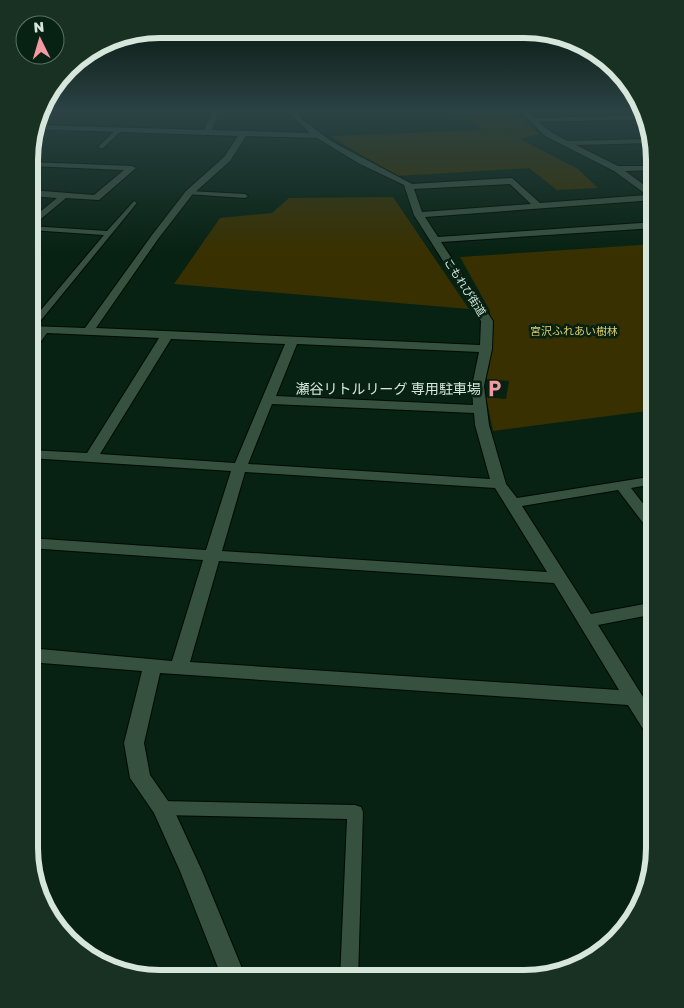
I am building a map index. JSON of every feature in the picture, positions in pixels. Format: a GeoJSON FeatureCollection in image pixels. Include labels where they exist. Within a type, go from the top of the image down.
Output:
{"type":"FeatureCollection","features":[{"type":"Feature","properties":{"kind":"street"},"geometry":{"type":"LineString","coordinates":[[88,332],[155,237],[189,193],[227,159]]}},
{"type":"Feature","properties":{"kind":"street"},"geometry":{"type":"LineString","coordinates":[[361,159],[408,184],[410,187],[512,181],[538,206]]}},
{"type":"Feature","properties":{"kind":"street"},"geometry":{"type":"LineString","coordinates":[[597,159],[617,169],[646,190]]}},
{"type":"Feature","properties":{"kind":"street"},"geometry":{"type":"LineString","coordinates":[[38,164],[132,168],[96,198],[38,194]]}},
{"type":"Feature","properties":{"kind":"street"},"geometry":{"type":"LineString","coordinates":[[617,169],[646,168]]}},
{"type":"Feature","properties":{"kind":"street","name":"こもれび街道"},"geometry":{"type":"LineString","coordinates":[[410,187],[419,215],[487,321],[486,349],[478,386],[481,417],[499,484]]}},
{"type":"Feature","properties":{"kind":"street"},"geometry":{"type":"LineString","coordinates":[[38,220],[64,196]]}},
{"type":"Feature","properties":{"kind":"street"},"geometry":{"type":"LineString","coordinates":[[419,215],[646,198]]}},
{"type":"Feature","properties":{"kind":"street"},"geometry":{"type":"LineString","coordinates":[[435,240],[646,226]]}},
{"type":"Feature","properties":{"kind":"street"},"geometry":{"type":"LineString","coordinates":[[38,330],[486,349]]}},
{"type":"Feature","properties":{"kind":"street"},"geometry":{"type":"LineString","coordinates":[[38,337],[43,330]]}},
{"type":"Feature","properties":{"kind":"street"},"geometry":{"type":"LineString","coordinates":[[91,458],[167,335]]}},
{"type":"Feature","properties":{"kind":"street"},"geometry":{"type":"LineString","coordinates":[[179,668],[240,467],[292,341]]}},
{"type":"Feature","properties":{"kind":"street"},"geometry":{"type":"LineString","coordinates":[[268,400],[481,417]]}},
{"type":"Feature","properties":{"kind":"street"},"geometry":{"type":"LineString","coordinates":[[38,455],[499,484],[513,503],[646,717]]}},
{"type":"Feature","properties":{"kind":"street"},"geometry":{"type":"LineString","coordinates":[[513,503],[646,481]]}},
{"type":"Feature","properties":{"kind":"street"},"geometry":{"type":"LineString","coordinates":[[621,484],[646,517]]}},
{"type":"Feature","properties":{"kind":"street"},"geometry":{"type":"LineString","coordinates":[[38,543],[560,578]]}},
{"type":"Feature","properties":{"kind":"street"},"geometry":{"type":"LineString","coordinates":[[586,621],[646,610]]}},
{"type":"Feature","properties":{"kind":"street"},"geometry":{"type":"LineString","coordinates":[[38,656],[179,668],[634,698]]}},
{"type":"Feature","properties":{"kind":"street"},"geometry":{"type":"LineString","coordinates":[[152,666],[134,742],[140,778],[162,808],[191,871],[231,970]]}},
{"type":"Feature","properties":{"kind":"lane"},"geometry":{"type":"LineString","coordinates":[[189,193],[245,196]]}},
{"type":"Feature","properties":{"kind":"lane"},"geometry":{"type":"LineString","coordinates":[[38,319],[134,203]]}},
{"type":"Feature","properties":{"kind":"lane"},"geometry":{"type":"LineString","coordinates":[[38,228],[109,233]]}},
{"type":"Feature","properties":{"kind":"lane"},"geometry":{"type":"LineString","coordinates":[[162,808],[354,812],[349,970]]}},
{"type":"Feature","properties":{"kind":"green space"},"geometry":{"type":"Polygon","coordinates":[[[369,159],[559,159],[578,169],[598,188],[557,190],[529,168],[398,176],[369,159]]]}},
{"type":"Feature","properties":{"kind":"green space"},"geometry":{"type":"Polygon","coordinates":[[[393,197],[469,309],[174,284],[220,218],[272,213],[289,198],[393,197]]]}},
{"type":"Feature","properties":{"kind":"green space","name":"宮沢ふれあい樹林"},"geometry":{"type":"Polygon","coordinates":[[[646,245],[646,411],[493,431],[486,397],[506,399],[509,381],[486,379],[490,364],[490,311],[460,257],[646,245]]]}},
{"type":"Feature","properties":{"kind":"place","name":"瀬谷リトルリーグ 専用駐車場"},"geometry":{"type":"Point","coordinates":[495,389]}}]}
